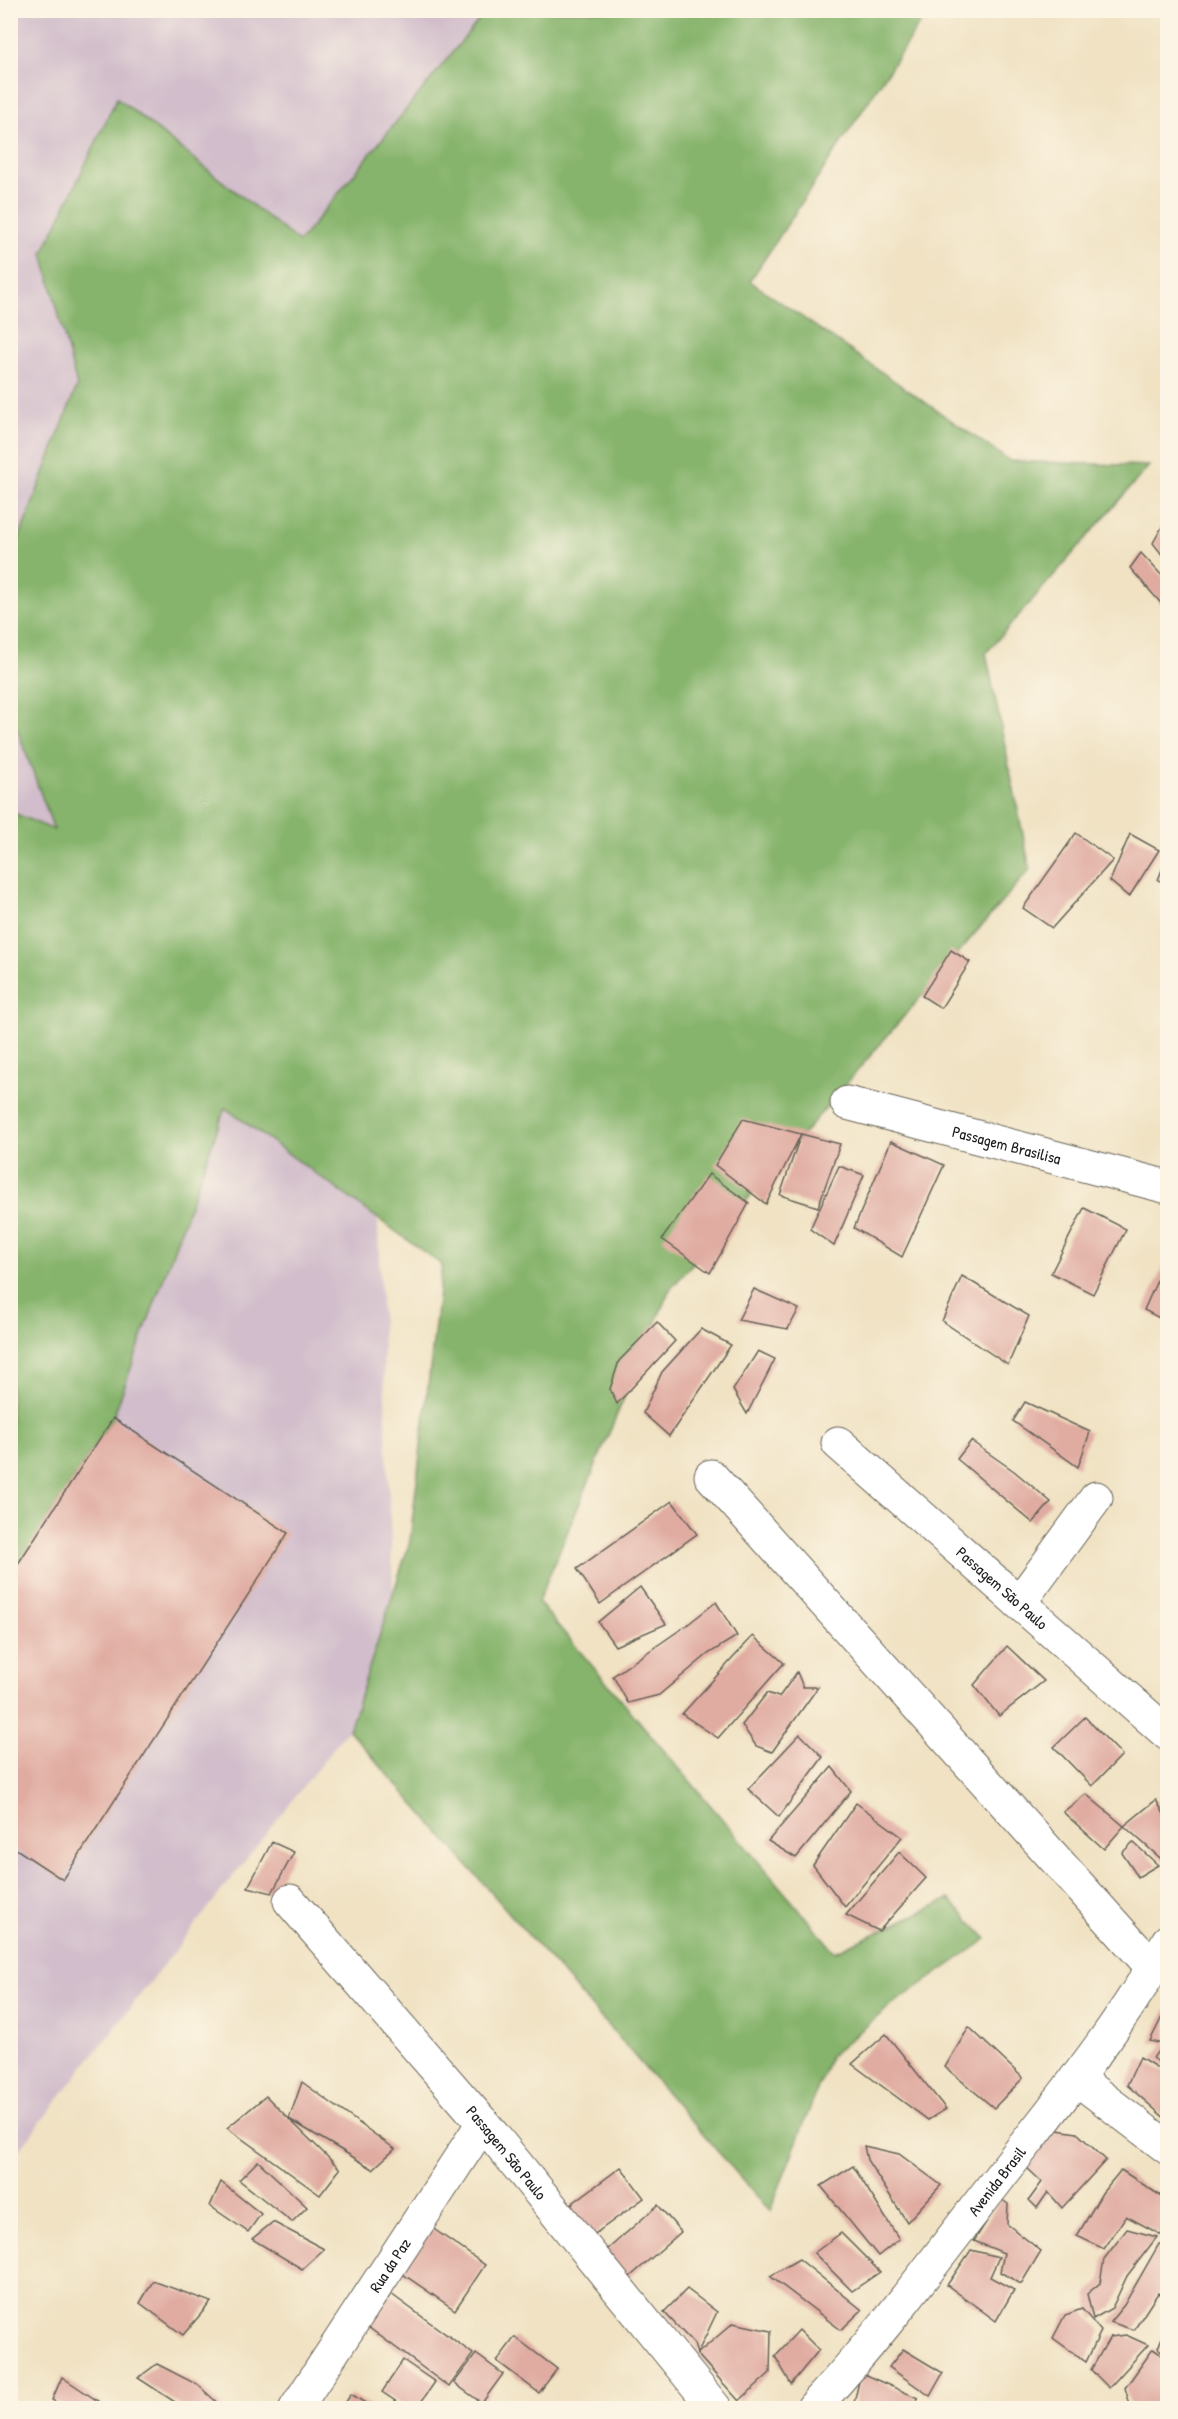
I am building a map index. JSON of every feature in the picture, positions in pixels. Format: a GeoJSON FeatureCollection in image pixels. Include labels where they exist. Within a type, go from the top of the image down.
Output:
{"type":"FeatureCollection","features":[{"type":"Feature","properties":{"kind":"street","name":"Passagem Brasilisa"},"geometry":{"type":"LineString","coordinates":[[847,1103],[1167,1187]]}},
{"type":"Feature","properties":{"kind":"street","name":"Passagem São Paulo"},"geometry":{"type":"LineString","coordinates":[[838,1443],[1167,1734]]}},
{"type":"Feature","properties":{"kind":"street"},"geometry":{"type":"LineString","coordinates":[[711,1476],[1160,1954]]}},
{"type":"Feature","properties":{"kind":"street"},"geometry":{"type":"LineString","coordinates":[[1019,1603],[1096,1498]]}},
{"type":"Feature","properties":{"kind":"street","name":"Passagem São Paulo"},"geometry":{"type":"LineString","coordinates":[[290,1901],[483,2123],[715,2409]]}},
{"type":"Feature","properties":{"kind":"street","name":"Avenida Brasil"},"geometry":{"type":"LineString","coordinates":[[813,2409],[859,2359],[1076,2078],[1160,1954]]}},
{"type":"Feature","properties":{"kind":"street"},"geometry":{"type":"LineString","coordinates":[[1076,2078],[1167,2148]]}},
{"type":"Feature","properties":{"kind":"street","name":"Rua da Paz"},"geometry":{"type":"LineString","coordinates":[[296,2409],[483,2123]]}},
{"type":"Feature","properties":{"kind":"shaded area"},"geometry":{"type":"Polygon","coordinates":[[[11,11],[515,11],[341,320],[396,1668],[11,2160],[11,11]]]}},
{"type":"Feature","properties":{"kind":"green space"},"geometry":{"type":"Polygon","coordinates":[[[486,11],[928,11],[750,281],[1010,461],[1149,466],[986,653],[1030,869],[669,1291],[538,1602],[835,1952],[949,1899],[987,1939],[893,2004],[830,2056],[770,2211],[349,1730],[410,1541],[442,1265],[225,1108],[113,1418],[11,1576],[11,812],[54,830],[11,712],[11,560],[77,386],[43,253],[117,98],[299,242],[486,11]]]}},
{"type":"Feature","properties":{"kind":"building"},"geometry":{"type":"Polygon","coordinates":[[[1167,518],[1167,561],[1153,543],[1167,518]]]}},
{"type":"Feature","properties":{"kind":"building"},"geometry":{"type":"Polygon","coordinates":[[[1141,553],[1167,581],[1167,609],[1130,568],[1141,553]]]}},
{"type":"Feature","properties":{"kind":"building"},"geometry":{"type":"Polygon","coordinates":[[[1076,833],[1113,860],[1052,928],[1023,908],[1076,833]]]}},
{"type":"Feature","properties":{"kind":"building"},"geometry":{"type":"Polygon","coordinates":[[[1130,834],[1159,850],[1129,897],[1110,881],[1130,834]]]}},
{"type":"Feature","properties":{"kind":"building"},"geometry":{"type":"Polygon","coordinates":[[[1167,857],[1167,883],[1158,880],[1167,857]]]}},
{"type":"Feature","properties":{"kind":"building"},"geometry":{"type":"Polygon","coordinates":[[[951,950],[970,962],[941,1008],[922,996],[951,950]]]}},
{"type":"Feature","properties":{"kind":"building"},"geometry":{"type":"Polygon","coordinates":[[[743,1119],[801,1134],[766,1204],[715,1165],[743,1119]]]}},
{"type":"Feature","properties":{"kind":"building"},"geometry":{"type":"Polygon","coordinates":[[[801,1134],[840,1144],[818,1207],[780,1195],[801,1134]]]}},
{"type":"Feature","properties":{"kind":"building"},"geometry":{"type":"Polygon","coordinates":[[[891,1141],[944,1165],[902,1257],[854,1228],[891,1141]]]}},
{"type":"Feature","properties":{"kind":"building"},"geometry":{"type":"Polygon","coordinates":[[[839,1166],[864,1175],[834,1246],[810,1229],[839,1166]]]}},
{"type":"Feature","properties":{"kind":"building"},"geometry":{"type":"Polygon","coordinates":[[[709,1174],[749,1203],[710,1273],[662,1239],[709,1174]]]}},
{"type":"Feature","properties":{"kind":"building"},"geometry":{"type":"Polygon","coordinates":[[[1084,1208],[1126,1229],[1093,1294],[1051,1273],[1084,1208]]]}},
{"type":"Feature","properties":{"kind":"building"},"geometry":{"type":"Polygon","coordinates":[[[1167,1258],[1167,1322],[1144,1310],[1167,1258]]]}},
{"type":"Feature","properties":{"kind":"building"},"geometry":{"type":"Polygon","coordinates":[[[962,1276],[1029,1316],[1008,1365],[942,1321],[962,1276]]]}},
{"type":"Feature","properties":{"kind":"building"},"geometry":{"type":"Polygon","coordinates":[[[754,1289],[799,1309],[788,1329],[738,1320],[754,1289]]]}},
{"type":"Feature","properties":{"kind":"building"},"geometry":{"type":"Polygon","coordinates":[[[657,1322],[675,1341],[617,1404],[610,1389],[619,1361],[657,1322]]]}},
{"type":"Feature","properties":{"kind":"building"},"geometry":{"type":"Polygon","coordinates":[[[701,1329],[731,1345],[669,1436],[643,1413],[662,1372],[701,1329]]]}},
{"type":"Feature","properties":{"kind":"building"},"geometry":{"type":"Polygon","coordinates":[[[758,1351],[775,1359],[747,1414],[733,1390],[758,1351]]]}},
{"type":"Feature","properties":{"kind":"building"},"geometry":{"type":"Polygon","coordinates":[[[1025,1402],[1090,1432],[1078,1467],[1013,1421],[1025,1402]]]}},
{"type":"Feature","properties":{"kind":"building"},"geometry":{"type":"Polygon","coordinates":[[[113,1418],[288,1533],[63,1880],[10,1845],[10,1576],[113,1418]]]}},
{"type":"Feature","properties":{"kind":"building"},"geometry":{"type":"Polygon","coordinates":[[[971,1441],[1014,1471],[1051,1502],[1033,1523],[957,1459],[971,1441]]]}},
{"type":"Feature","properties":{"kind":"building"},"geometry":{"type":"Polygon","coordinates":[[[672,1501],[697,1534],[600,1604],[577,1569],[672,1501]]]}},
{"type":"Feature","properties":{"kind":"building"},"geometry":{"type":"Polygon","coordinates":[[[640,1587],[666,1624],[615,1646],[598,1622],[640,1587]]]}},
{"type":"Feature","properties":{"kind":"building"},"geometry":{"type":"Polygon","coordinates":[[[716,1602],[737,1636],[708,1654],[659,1695],[628,1703],[613,1676],[716,1602]]]}},
{"type":"Feature","properties":{"kind":"building"},"geometry":{"type":"Polygon","coordinates":[[[753,1636],[784,1663],[718,1738],[682,1714],[753,1636]]]}},
{"type":"Feature","properties":{"kind":"building"},"geometry":{"type":"Polygon","coordinates":[[[1007,1646],[1044,1681],[999,1716],[974,1685],[1007,1646]]]}},
{"type":"Feature","properties":{"kind":"building"},"geometry":{"type":"Polygon","coordinates":[[[797,1672],[803,1687],[818,1687],[772,1752],[756,1746],[742,1725],[767,1693],[779,1697],[797,1672]]]}},
{"type":"Feature","properties":{"kind":"building"},"geometry":{"type":"Polygon","coordinates":[[[1085,1717],[1122,1755],[1092,1786],[1054,1747],[1085,1717]]]}},
{"type":"Feature","properties":{"kind":"building"},"geometry":{"type":"Polygon","coordinates":[[[800,1734],[823,1757],[779,1817],[748,1789],[800,1734]]]}},
{"type":"Feature","properties":{"kind":"building"},"geometry":{"type":"Polygon","coordinates":[[[832,1767],[851,1791],[796,1858],[768,1841],[832,1767]]]}},
{"type":"Feature","properties":{"kind":"building"},"geometry":{"type":"Polygon","coordinates":[[[1086,1794],[1124,1826],[1104,1849],[1063,1812],[1086,1794]]]}},
{"type":"Feature","properties":{"kind":"building"},"geometry":{"type":"Polygon","coordinates":[[[1156,1800],[1167,1819],[1167,1864],[1124,1826],[1156,1800]]]}},
{"type":"Feature","properties":{"kind":"building"},"geometry":{"type":"Polygon","coordinates":[[[856,1803],[902,1837],[845,1907],[813,1865],[856,1803]]]}},
{"type":"Feature","properties":{"kind":"building"},"geometry":{"type":"Polygon","coordinates":[[[272,1842],[294,1852],[272,1893],[248,1887],[272,1842]]]}},
{"type":"Feature","properties":{"kind":"building"},"geometry":{"type":"Polygon","coordinates":[[[1133,1842],[1158,1865],[1138,1877],[1122,1853],[1133,1842]]]}},
{"type":"Feature","properties":{"kind":"building"},"geometry":{"type":"Polygon","coordinates":[[[899,1852],[926,1878],[879,1931],[846,1915],[899,1852]]]}},
{"type":"Feature","properties":{"kind":"building"},"geometry":{"type":"Polygon","coordinates":[[[1167,2007],[1167,2068],[1153,2058],[1163,2044],[1150,2041],[1167,2007]]]}},
{"type":"Feature","properties":{"kind":"building"},"geometry":{"type":"Polygon","coordinates":[[[969,2027],[1023,2078],[994,2108],[945,2067],[969,2027]]]}},
{"type":"Feature","properties":{"kind":"building"},"geometry":{"type":"Polygon","coordinates":[[[886,2034],[946,2109],[928,2120],[852,2064],[886,2034]]]}},
{"type":"Feature","properties":{"kind":"building"},"geometry":{"type":"Polygon","coordinates":[[[1140,2057],[1167,2074],[1167,2120],[1127,2085],[1140,2057]]]}},
{"type":"Feature","properties":{"kind":"building"},"geometry":{"type":"Polygon","coordinates":[[[302,2082],[395,2149],[373,2169],[289,2119],[302,2082]]]}},
{"type":"Feature","properties":{"kind":"building"},"geometry":{"type":"Polygon","coordinates":[[[266,2096],[340,2169],[320,2195],[227,2128],[266,2096]]]}},
{"type":"Feature","properties":{"kind":"building"},"geometry":{"type":"Polygon","coordinates":[[[1057,2130],[1077,2133],[1106,2160],[1062,2208],[1048,2192],[1037,2208],[1029,2200],[1042,2182],[1026,2167],[1057,2130]]]}},
{"type":"Feature","properties":{"kind":"building"},"geometry":{"type":"Polygon","coordinates":[[[864,2146],[899,2154],[941,2185],[907,2222],[867,2160],[864,2146]]]}},
{"type":"Feature","properties":{"kind":"building"},"geometry":{"type":"Polygon","coordinates":[[[258,2161],[307,2207],[292,2222],[239,2180],[258,2161]]]}},
{"type":"Feature","properties":{"kind":"building"},"geometry":{"type":"Polygon","coordinates":[[[853,2166],[899,2239],[878,2256],[821,2186],[853,2166]]]}},
{"type":"Feature","properties":{"kind":"building"},"geometry":{"type":"Polygon","coordinates":[[[621,2167],[644,2198],[585,2241],[562,2211],[621,2167]]]}},
{"type":"Feature","properties":{"kind":"building"},"geometry":{"type":"Polygon","coordinates":[[[1121,2170],[1167,2200],[1167,2238],[1126,2216],[1104,2249],[1077,2236],[1102,2193],[1121,2170]]]}},
{"type":"Feature","properties":{"kind":"building"},"geometry":{"type":"Polygon","coordinates":[[[221,2182],[261,2214],[248,2232],[210,2206],[221,2182]]]}},
{"type":"Feature","properties":{"kind":"building"},"geometry":{"type":"Polygon","coordinates":[[[1001,2199],[1008,2204],[1007,2224],[1041,2251],[1021,2284],[1000,2272],[1004,2253],[974,2241],[1001,2199]]]}},
{"type":"Feature","properties":{"kind":"building"},"geometry":{"type":"Polygon","coordinates":[[[658,2205],[681,2232],[624,2282],[600,2256],[658,2205]]]}},
{"type":"Feature","properties":{"kind":"building"},"geometry":{"type":"Polygon","coordinates":[[[273,2222],[324,2249],[302,2269],[252,2239],[273,2222]]]}},
{"type":"Feature","properties":{"kind":"building"},"geometry":{"type":"Polygon","coordinates":[[[428,2225],[485,2265],[455,2310],[397,2270],[428,2225]]]}},
{"type":"Feature","properties":{"kind":"building"},"geometry":{"type":"Polygon","coordinates":[[[1127,2229],[1157,2237],[1127,2276],[1112,2308],[1093,2319],[1087,2294],[1100,2283],[1104,2259],[1127,2229]]]}},
{"type":"Feature","properties":{"kind":"building"},"geometry":{"type":"Polygon","coordinates":[[[841,2233],[880,2272],[852,2291],[814,2253],[841,2233]]]}},
{"type":"Feature","properties":{"kind":"building"},"geometry":{"type":"Polygon","coordinates":[[[1159,2244],[1167,2244],[1166,2298],[1158,2293],[1134,2330],[1110,2322],[1124,2305],[1159,2244]]]}},
{"type":"Feature","properties":{"kind":"building"},"geometry":{"type":"Polygon","coordinates":[[[971,2250],[999,2257],[990,2277],[1014,2290],[996,2321],[947,2285],[971,2250]]]}},
{"type":"Feature","properties":{"kind":"building"},"geometry":{"type":"Polygon","coordinates":[[[799,2259],[862,2310],[841,2330],[770,2276],[799,2259]]]}},
{"type":"Feature","properties":{"kind":"building"},"geometry":{"type":"Polygon","coordinates":[[[153,2281],[211,2302],[183,2335],[140,2303],[153,2281]]]}},
{"type":"Feature","properties":{"kind":"building"},"geometry":{"type":"Polygon","coordinates":[[[687,2289],[717,2312],[697,2354],[694,2344],[664,2312],[687,2289]]]}},
{"type":"Feature","properties":{"kind":"building"},"geometry":{"type":"Polygon","coordinates":[[[391,2294],[473,2354],[449,2387],[368,2327],[391,2294]]]}},
{"type":"Feature","properties":{"kind":"building"},"geometry":{"type":"Polygon","coordinates":[[[1082,2309],[1101,2331],[1086,2362],[1053,2338],[1065,2315],[1082,2309]]]}},
{"type":"Feature","properties":{"kind":"building"},"geometry":{"type":"Polygon","coordinates":[[[733,2323],[771,2331],[770,2373],[739,2401],[697,2354],[733,2323]]]}},
{"type":"Feature","properties":{"kind":"building"},"geometry":{"type":"Polygon","coordinates":[[[1167,2324],[1167,2355],[1158,2348],[1167,2324]]]}},
{"type":"Feature","properties":{"kind":"building"},"geometry":{"type":"Polygon","coordinates":[[[799,2330],[819,2350],[791,2384],[775,2356],[799,2330]]]}},
{"type":"Feature","properties":{"kind":"building"},"geometry":{"type":"Polygon","coordinates":[[[1126,2335],[1148,2345],[1109,2388],[1091,2370],[1110,2337],[1126,2335]]]}},
{"type":"Feature","properties":{"kind":"building"},"geometry":{"type":"Polygon","coordinates":[[[515,2337],[557,2369],[539,2393],[497,2361],[515,2337]]]}},
{"type":"Feature","properties":{"kind":"building"},"geometry":{"type":"Polygon","coordinates":[[[903,2349],[943,2373],[930,2396],[889,2367],[903,2349]]]}},
{"type":"Feature","properties":{"kind":"building"},"geometry":{"type":"Polygon","coordinates":[[[1153,2349],[1167,2358],[1167,2408],[1131,2408],[1125,2388],[1153,2349]]]}},
{"type":"Feature","properties":{"kind":"building"},"geometry":{"type":"Polygon","coordinates":[[[476,2354],[503,2374],[482,2403],[454,2383],[476,2354]]]}},
{"type":"Feature","properties":{"kind":"building"},"geometry":{"type":"Polygon","coordinates":[[[403,2360],[435,2382],[417,2408],[406,2408],[382,2392],[403,2360]]]}},
{"type":"Feature","properties":{"kind":"building"},"geometry":{"type":"Polygon","coordinates":[[[157,2364],[198,2385],[223,2408],[184,2408],[138,2378],[157,2364]]]}},
{"type":"Feature","properties":{"kind":"building"},"geometry":{"type":"Polygon","coordinates":[[[861,2373],[918,2398],[912,2408],[853,2407],[861,2373]]]}},
{"type":"Feature","properties":{"kind":"building"},"geometry":{"type":"Polygon","coordinates":[[[62,2377],[108,2408],[66,2408],[52,2400],[62,2377]]]}},
{"type":"Feature","properties":{"kind":"building"},"geometry":{"type":"Polygon","coordinates":[[[351,2394],[373,2408],[342,2408],[351,2394]]]}}]}
